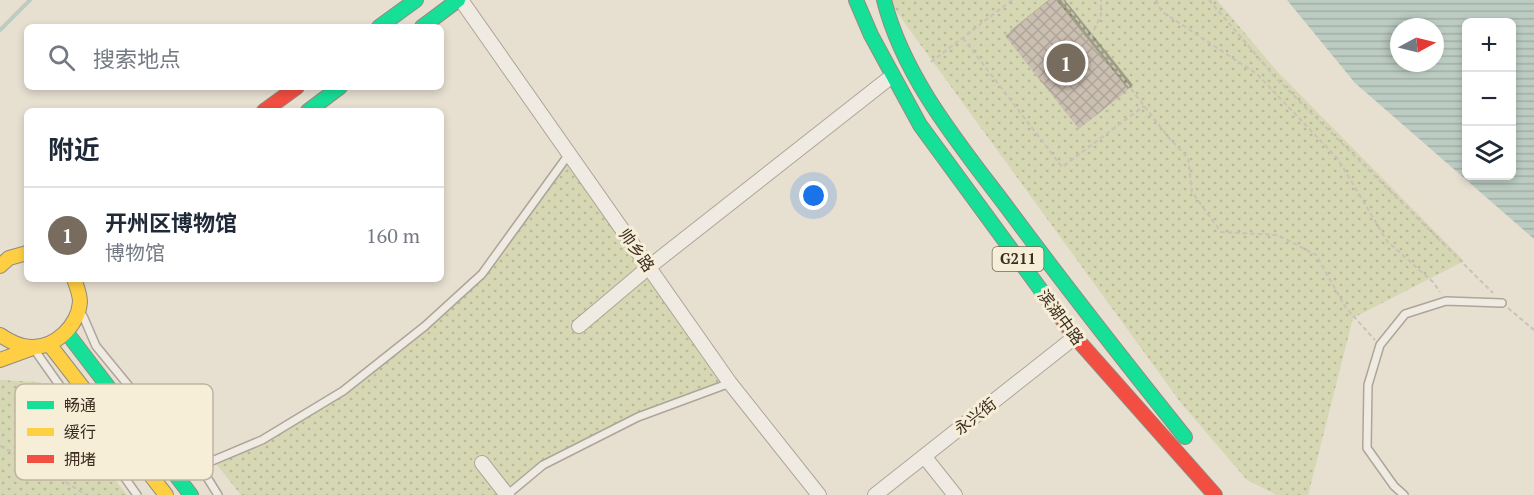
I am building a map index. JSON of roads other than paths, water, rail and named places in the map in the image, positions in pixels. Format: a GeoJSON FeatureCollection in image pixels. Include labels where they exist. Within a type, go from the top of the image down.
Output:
{"type":"FeatureCollection","features":[{"type":"Feature","properties":{"kind":"main road"},"geometry":{"type":"LineString","coordinates":[[383,24],[416,0]]}},
{"type":"Feature","properties":{"kind":"main road"},"geometry":{"type":"LineString","coordinates":[[426,24],[460,0]]}},
{"type":"Feature","properties":{"kind":"main road","name":"滨湖中路"},"geometry":{"type":"LineString","coordinates":[[856,0],[871,35],[920,125],[1075,337],[1219,486]]}},
{"type":"Feature","properties":{"kind":"main road","name":"滨湖中路"},"geometry":{"type":"LineString","coordinates":[[884,0],[891,27],[915,74],[949,130],[1092,321],[1196,451]]}},
{"type":"Feature","properties":{"kind":"main road"},"geometry":{"type":"LineString","coordinates":[[268,108],[293,90]]}},
{"type":"Feature","properties":{"kind":"main road"},"geometry":{"type":"LineString","coordinates":[[312,108],[336,90]]}},
{"type":"Feature","properties":{"kind":"main road"},"geometry":{"type":"LineString","coordinates":[[0,243],[5,262],[24,254]]}},
{"type":"Feature","properties":{"kind":"main road"},"geometry":{"type":"LineString","coordinates":[[0,360],[33,348],[49,345],[67,333],[73,325],[79,307],[76,282]]}},
{"type":"Feature","properties":{"kind":"main road"},"geometry":{"type":"LineString","coordinates":[[67,333],[106,384]]}},
{"type":"Feature","properties":{"kind":"main road"},"geometry":{"type":"LineString","coordinates":[[0,335],[14,344],[33,348]]}},
{"type":"Feature","properties":{"kind":"main road"},"geometry":{"type":"LineString","coordinates":[[49,345],[79,384]]}},
{"type":"Feature","properties":{"kind":"main road"},"geometry":{"type":"LineString","coordinates":[[154,480],[166,495]]}},
{"type":"Feature","properties":{"kind":"main road"},"geometry":{"type":"LineString","coordinates":[[179,480],[190,494]]}},
{"type":"Feature","properties":{"kind":"street","name":"帅乡路"},"geometry":{"type":"LineString","coordinates":[[460,0],[730,382],[819,495]]}},
{"type":"Feature","properties":{"kind":"street"},"geometry":{"type":"LineString","coordinates":[[579,326],[649,267],[892,76]]}},
{"type":"Feature","properties":{"kind":"street","name":"永兴街"},"geometry":{"type":"LineString","coordinates":[[875,495],[1075,337]]}},
{"type":"Feature","properties":{"kind":"street"},"geometry":{"type":"LineString","coordinates":[[924,456],[955,495]]}},
{"type":"Feature","properties":{"kind":"street"},"geometry":{"type":"LineString","coordinates":[[482,463],[507,495]]}},
{"type":"Feature","properties":{"kind":"lane"},"geometry":{"type":"LineString","coordinates":[[213,461],[262,440],[343,391],[425,326],[482,274],[569,154]]}},
{"type":"Feature","properties":{"kind":"lane"},"geometry":{"type":"LineString","coordinates":[[1404,495],[1394,486],[1367,448],[1368,385],[1380,345],[1406,314],[1446,301],[1502,303]]}},
{"type":"Feature","properties":{"kind":"lane"},"geometry":{"type":"LineString","coordinates":[[79,307],[96,346],[129,384]]}},
{"type":"Feature","properties":{"kind":"lane"},"geometry":{"type":"LineString","coordinates":[[33,348],[58,384]]}},
{"type":"Feature","properties":{"kind":"lane"},"geometry":{"type":"LineString","coordinates":[[507,495],[543,465],[638,417],[730,382]]}},
{"type":"Feature","properties":{"kind":"lane"},"geometry":{"type":"LineString","coordinates":[[126,480],[137,495]]}},
{"type":"Feature","properties":{"kind":"lane"},"geometry":{"type":"LineString","coordinates":[[152,480],[156,483]]}},
{"type":"Feature","properties":{"kind":"lane"},"geometry":{"type":"LineString","coordinates":[[184,480],[190,494]]}},
{"type":"Feature","properties":{"kind":"lane"},"geometry":{"type":"LineString","coordinates":[[209,480],[218,495]]}},
{"type":"Feature","properties":{"kind":"waterway"},"geometry":{"type":"LineString","coordinates":[[0,30],[30,0]]}},
{"type":"Feature","properties":{"kind":"place","name":"开州区博物馆"},"geometry":{"type":"Point","coordinates":[1066,63]}}]}
